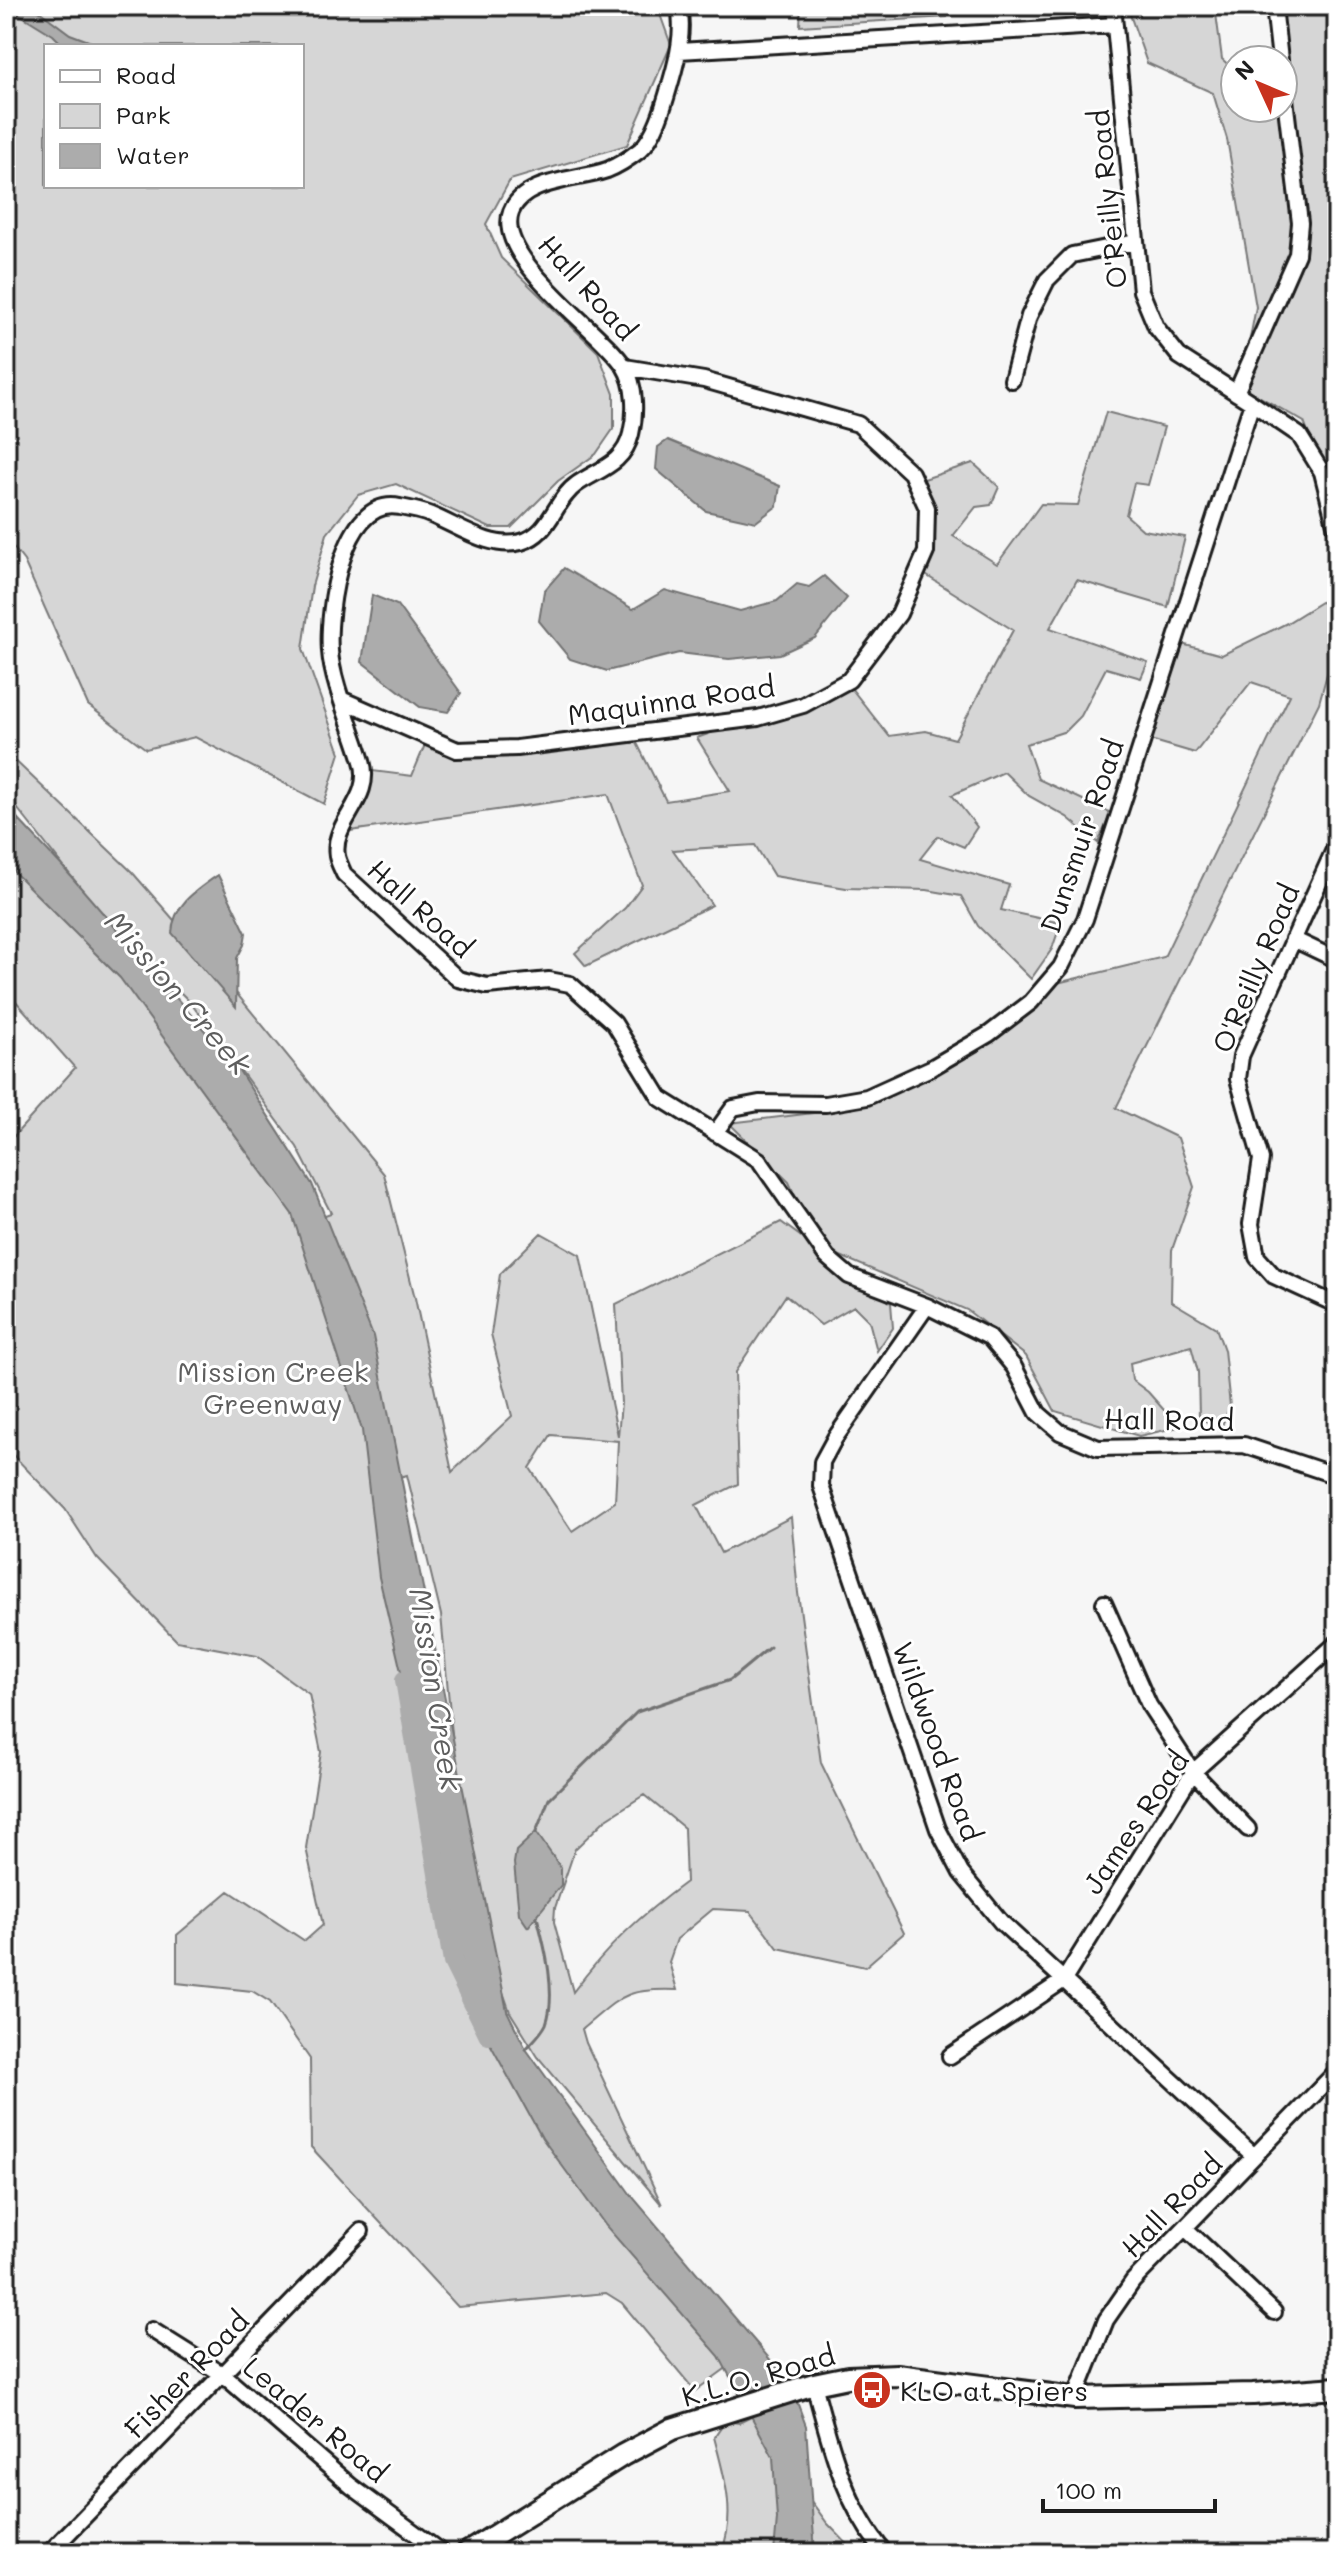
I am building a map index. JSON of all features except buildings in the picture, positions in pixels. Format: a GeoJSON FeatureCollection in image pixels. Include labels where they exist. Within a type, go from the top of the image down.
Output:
{"type":"FeatureCollection","features":[{"type":"Feature","properties":{"kind":"main road","name":"K.L.O. Road"},"geometry":{"type":"LineString","coordinates":[[467,2553],[623,2455],[672,2429],[814,2384],[848,2377],[897,2375],[1075,2398],[1253,2394],[1337,2388]]}},
{"type":"Feature","properties":{"kind":"street","name":"Hall Road"},"geometry":{"type":"LineString","coordinates":[[679,6],[679,51],[662,113],[642,149],[608,170],[549,183],[523,196],[510,212],[511,233],[522,260],[625,367],[635,400],[631,436],[623,454],[611,466],[577,484],[563,498],[543,530],[521,542],[492,542],[427,513],[395,506],[376,510],[359,526],[340,559],[333,598],[330,652],[364,766],[363,791],[338,836],[337,856],[344,874],[458,979],[487,986],[549,980],[570,984],[614,1023],[660,1098],[759,1160],[827,1257],[849,1276],[927,1306],[989,1337],[1014,1367],[1038,1413],[1060,1432],[1098,1448],[1244,1445],[1337,1476]]}},
{"type":"Feature","properties":{"kind":"street","name":"O'Reilly Road"},"geometry":{"type":"LineString","coordinates":[[1113,6],[1141,291],[1156,327],[1179,356],[1236,393]]}},
{"type":"Feature","properties":{"kind":"street"},"geometry":{"type":"LineString","coordinates":[[1274,6],[1278,44]]}},
{"type":"Feature","properties":{"kind":"street"},"geometry":{"type":"LineString","coordinates":[[679,51],[1115,25]]}},
{"type":"Feature","properties":{"kind":"street"},"geometry":{"type":"LineString","coordinates":[[1288,124],[1300,223],[1297,254],[1236,393],[1299,435],[1322,472],[1337,532]]}},
{"type":"Feature","properties":{"kind":"street"},"geometry":{"type":"LineString","coordinates":[[1012,380],[1029,316],[1047,280],[1072,255],[1136,242]]}},
{"type":"Feature","properties":{"kind":"street","name":"Maquinna Road"},"geometry":{"type":"LineString","coordinates":[[343,700],[457,750],[502,749],[758,718],[803,705],[849,680],[899,614],[926,552],[927,508],[911,473],[858,424],[704,380],[625,367]]}},
{"type":"Feature","properties":{"kind":"street","name":"Dunsmuir Road"},"geometry":{"type":"LineString","coordinates":[[715,1133],[733,1108],[759,1103],[826,1104],[867,1097],[931,1068],[989,1034],[1031,1002],[1061,967],[1085,919],[1252,403]]}},
{"type":"Feature","properties":{"kind":"street","name":"O'Reilly Road"},"geometry":{"type":"LineString","coordinates":[[1337,843],[1241,1056],[1238,1079],[1261,1159],[1251,1224],[1257,1257],[1274,1276],[1337,1305]]}},
{"type":"Feature","properties":{"kind":"street"},"geometry":{"type":"LineString","coordinates":[[1293,939],[1337,960]]}},
{"type":"Feature","properties":{"kind":"street","name":"Wildwood Road"},"geometry":{"type":"LineString","coordinates":[[927,1306],[835,1438],[822,1462],[821,1486],[938,1829],[961,1873],[1001,1922],[1254,2156]]}},
{"type":"Feature","properties":{"kind":"street"},"geometry":{"type":"LineString","coordinates":[[1104,1603],[1149,1705],[1193,1772],[1248,1829]]}},
{"type":"Feature","properties":{"kind":"street","name":"James Road"},"geometry":{"type":"LineString","coordinates":[[1064,1980],[1193,1772],[1337,1643]]}},
{"type":"Feature","properties":{"kind":"street"},"geometry":{"type":"LineString","coordinates":[[950,2056],[1064,1980]]}},
{"type":"Feature","properties":{"kind":"street","name":"Hall Road"},"geometry":{"type":"LineString","coordinates":[[1075,2398],[1106,2320],[1133,2281],[1337,2071]]}},
{"type":"Feature","properties":{"kind":"street"},"geometry":{"type":"LineString","coordinates":[[1185,2228],[1274,2312]]}},
{"type":"Feature","properties":{"kind":"street","name":"Fisher Road"},"geometry":{"type":"LineString","coordinates":[[49,2553],[361,2231]]}},
{"type":"Feature","properties":{"kind":"street","name":"Leader Road"},"geometry":{"type":"LineString","coordinates":[[152,2330],[222,2374],[351,2486],[442,2553]]}},
{"type":"Feature","properties":{"kind":"street"},"geometry":{"type":"LineString","coordinates":[[814,2384],[847,2493],[869,2535],[885,2553]]}},
{"type":"Feature","properties":{"kind":"green space"},"geometry":{"type":"Polygon","coordinates":[[[6,6],[657,6],[671,45],[627,145],[510,180],[486,224],[501,258],[598,352],[614,394],[614,428],[596,454],[558,481],[511,528],[490,528],[396,484],[358,495],[327,534],[312,586],[303,649],[340,753],[324,804],[195,737],[146,749],[88,705],[24,561],[6,538],[6,6]]]}},
{"type":"Feature","properties":{"kind":"green space"},"geometry":{"type":"Polygon","coordinates":[[[801,6],[947,6],[947,17],[800,26],[801,6]]]}},
{"type":"Feature","properties":{"kind":"green space"},"geometry":{"type":"Polygon","coordinates":[[[1127,6],[1215,6],[1220,44],[1219,113],[1213,93],[1147,63],[1127,6]]]}},
{"type":"Feature","properties":{"kind":"green space"},"geometry":{"type":"Polygon","coordinates":[[[1274,6],[1337,6],[1337,512],[1304,422],[1241,386],[1256,307],[1222,124],[1299,124],[1299,44],[1280,44],[1274,6]]]}},
{"type":"Feature","properties":{"kind":"green space"},"geometry":{"type":"Polygon","coordinates":[[[1106,412],[1164,427],[1148,485],[1134,483],[1126,515],[1143,530],[1185,537],[1168,607],[1077,580],[1050,628],[1148,662],[1141,678],[1106,668],[1081,716],[1066,731],[1026,744],[1038,779],[1111,813],[1098,843],[1067,817],[1029,796],[1004,772],[952,795],[977,827],[964,847],[938,836],[920,859],[1009,885],[1001,910],[1061,923],[1052,949],[1031,979],[978,926],[961,896],[927,890],[846,888],[774,876],[755,845],[673,850],[712,905],[586,966],[575,953],[625,908],[642,885],[608,794],[350,831],[373,771],[412,776],[429,735],[527,754],[636,741],[666,801],[730,791],[697,738],[847,683],[889,736],[926,731],[955,739],[1013,630],[924,574],[924,479],[973,463],[999,487],[991,505],[976,507],[953,536],[997,564],[1041,504],[1078,505],[1106,412]]]}},
{"type":"Feature","properties":{"kind":"green space"},"geometry":{"type":"Polygon","coordinates":[[[1337,592],[1337,638],[1319,703],[1116,1108],[1178,1138],[1194,1187],[1172,1250],[1171,1301],[1216,1328],[1224,1350],[1230,1406],[1220,1430],[1199,1417],[1198,1372],[1191,1346],[1130,1363],[1132,1380],[1148,1392],[1179,1427],[1139,1436],[1055,1411],[1026,1356],[967,1310],[817,1246],[789,1182],[729,1123],[855,1108],[978,1048],[1045,986],[1164,957],[1290,695],[1251,682],[1195,753],[1147,739],[1178,643],[1222,655],[1287,623],[1337,592]]]}},
{"type":"Feature","properties":{"kind":"green space","name":"Mission Creek Greenway"},"geometry":{"type":"Polygon","coordinates":[[[6,752],[132,872],[215,967],[384,1174],[415,1298],[452,1472],[512,1416],[491,1334],[500,1274],[541,1233],[580,1255],[618,1436],[621,1403],[616,1304],[781,1222],[891,1303],[893,1328],[877,1351],[869,1321],[854,1306],[821,1325],[786,1295],[735,1372],[738,1484],[696,1505],[721,1553],[791,1517],[821,1763],[904,1933],[865,1967],[778,1948],[750,1911],[713,1909],[677,1939],[669,1962],[677,1990],[645,1991],[625,1996],[582,2029],[662,2205],[538,2057],[510,2012],[492,1960],[459,1810],[441,1615],[407,1475],[396,1478],[471,1908],[524,2061],[683,2264],[758,2345],[695,2391],[622,2303],[606,2293],[458,2307],[311,2147],[310,2059],[270,2002],[252,1991],[177,1983],[177,1935],[229,1891],[305,1941],[323,1925],[306,1848],[321,1752],[309,1694],[257,1656],[177,1641],[97,1558],[65,1509],[12,1454],[6,1455],[6,1145],[75,1068],[6,990],[6,822],[319,1217],[331,1213],[297,1147],[190,1002],[99,911],[6,794],[6,752]],[[551,1435],[530,1468],[572,1531],[615,1502],[618,1441],[551,1435]],[[644,1795],[605,1820],[575,1849],[555,1908],[554,1922],[573,1992],[625,1932],[686,1882],[684,1828],[644,1795]]]}},
{"type":"Feature","properties":{"kind":"green space"},"geometry":{"type":"Polygon","coordinates":[[[776,2405],[811,2501],[856,2553],[721,2553],[726,2539],[728,2510],[725,2480],[714,2437],[725,2421],[739,2423],[776,2405]]]}},
{"type":"Feature","properties":{"kind":"water"},"geometry":{"type":"Polygon","coordinates":[[[6,6],[44,6],[39,11],[70,34],[97,44],[62,44],[6,6]]]}},
{"type":"Feature","properties":{"kind":"water"},"geometry":{"type":"Polygon","coordinates":[[[668,440],[780,486],[777,506],[756,522],[706,511],[656,469],[658,447],[668,440]]]}},
{"type":"Feature","properties":{"kind":"water"},"geometry":{"type":"Polygon","coordinates":[[[564,568],[633,609],[665,590],[740,611],[777,601],[797,584],[809,587],[824,576],[847,598],[815,638],[780,654],[729,659],[679,653],[607,671],[570,659],[539,621],[544,591],[564,568]]]}},
{"type":"Feature","properties":{"kind":"water"},"geometry":{"type":"Polygon","coordinates":[[[372,595],[397,605],[461,693],[448,712],[420,707],[362,662],[372,595]]]}},
{"type":"Feature","properties":{"kind":"water","name":"Mission Creek"},"geometry":{"type":"Polygon","coordinates":[[[6,806],[238,1069],[312,1184],[373,1336],[507,2011],[526,2049],[631,2195],[790,2383],[806,2426],[815,2553],[774,2553],[777,2519],[773,2457],[719,2356],[606,2226],[542,2138],[482,2029],[446,1908],[426,1779],[379,1577],[362,1430],[292,1214],[120,978],[6,864],[6,806]]]}},
{"type":"Feature","properties":{"kind":"water"},"geometry":{"type":"Polygon","coordinates":[[[218,875],[246,933],[237,958],[236,1007],[172,933],[181,906],[218,875]]]}},
{"type":"Feature","properties":{"kind":"water"},"geometry":{"type":"Polygon","coordinates":[[[536,1832],[561,1868],[561,1885],[528,1927],[519,1914],[514,1863],[516,1851],[536,1832]]]}},
{"type":"Feature","properties":{"kind":"waterway"},"geometry":{"type":"LineString","coordinates":[[536,1832],[549,1799],[637,1712],[730,1680],[770,1647]]}},
{"type":"Feature","properties":{"kind":"waterway","name":"Mission Creek"},"geometry":{"type":"LineString","coordinates":[[405,1680],[453,1962],[489,2035]]}},
{"type":"Feature","properties":{"kind":"waterway"},"geometry":{"type":"LineString","coordinates":[[526,2049],[546,2024],[549,2012],[549,1970],[537,1917]]}},
{"type":"Feature","properties":{"kind":"place","name":"KLO at Spiers"},"geometry":{"type":"Point","coordinates":[872,2390]}}]}
